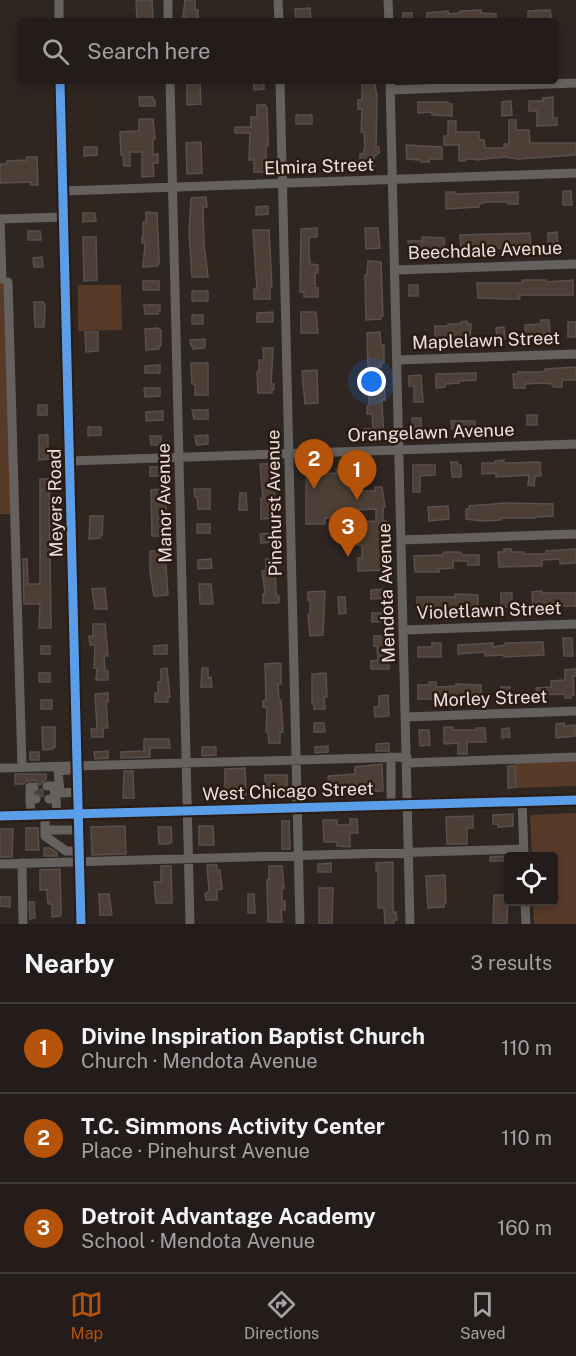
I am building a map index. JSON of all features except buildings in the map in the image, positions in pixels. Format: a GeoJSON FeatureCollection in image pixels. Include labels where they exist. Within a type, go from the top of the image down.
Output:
{"type":"FeatureCollection","features":[{"type":"Feature","properties":{"kind":"street"},"geometry":{"type":"LineString","coordinates":[[59,0],[59,18]]}},
{"type":"Feature","properties":{"kind":"street"},"geometry":{"type":"LineString","coordinates":[[168,0],[168,18]]}},
{"type":"Feature","properties":{"kind":"street"},"geometry":{"type":"LineString","coordinates":[[278,0],[279,18]]}},
{"type":"Feature","properties":{"kind":"street"},"geometry":{"type":"LineString","coordinates":[[388,0],[389,18]]}},
{"type":"Feature","properties":{"kind":"street"},"geometry":{"type":"LineString","coordinates":[[558,83],[576,83]]}},
{"type":"Feature","properties":{"kind":"street","name":"Meyers Road"},"geometry":{"type":"LineString","coordinates":[[60,84],[81,924]]}},
{"type":"Feature","properties":{"kind":"street","name":"Manor Avenue"},"geometry":{"type":"LineString","coordinates":[[170,84],[190,924]]}},
{"type":"Feature","properties":{"kind":"street","name":"Pinehurst Avenue"},"geometry":{"type":"LineString","coordinates":[[280,84],[300,924]]}},
{"type":"Feature","properties":{"kind":"street"},"geometry":{"type":"LineString","coordinates":[[390,85],[483,84]]}},
{"type":"Feature","properties":{"kind":"street","name":"Mendota Avenue"},"geometry":{"type":"LineString","coordinates":[[390,85],[410,924]]}},
{"type":"Feature","properties":{"kind":"street","name":"Elmira Street"},"geometry":{"type":"LineString","coordinates":[[63,191],[576,173]]}},
{"type":"Feature","properties":{"kind":"street"},"geometry":{"type":"LineString","coordinates":[[22,767],[0,219],[63,217]]}},
{"type":"Feature","properties":{"kind":"street","name":"Beechdale Avenue"},"geometry":{"type":"LineString","coordinates":[[395,270],[576,264]]}},
{"type":"Feature","properties":{"kind":"street","name":"Maplelawn Street"},"geometry":{"type":"LineString","coordinates":[[397,360],[576,354]]}},
{"type":"Feature","properties":{"kind":"street","name":"Orangelawn Avenue"},"geometry":{"type":"LineString","coordinates":[[70,461],[576,444]]}},
{"type":"Feature","properties":{"kind":"street"},"geometry":{"type":"LineString","coordinates":[[401,540],[576,534]]}},
{"type":"Feature","properties":{"kind":"street","name":"Violetlawn Street"},"geometry":{"type":"LineString","coordinates":[[404,630],[576,624]]}},
{"type":"Feature","properties":{"kind":"street","name":"Morley Street"},"geometry":{"type":"LineString","coordinates":[[406,717],[576,711]]}},
{"type":"Feature","properties":{"kind":"street"},"geometry":{"type":"LineString","coordinates":[[0,768],[77,768],[390,757],[407,760],[576,757]]}},
{"type":"Feature","properties":{"kind":"street"},"geometry":{"type":"LineString","coordinates":[[390,757],[391,805]]}},
{"type":"Feature","properties":{"kind":"street"},"geometry":{"type":"LineString","coordinates":[[57,814],[53,792],[58,771],[77,768]]}},
{"type":"Feature","properties":{"kind":"street"},"geometry":{"type":"LineString","coordinates":[[53,792],[78,792]]}},
{"type":"Feature","properties":{"kind":"street"},"geometry":{"type":"LineString","coordinates":[[31,815],[33,794]]}},
{"type":"Feature","properties":{"kind":"street","name":"West Chicago Street"},"geometry":{"type":"LineString","coordinates":[[0,816],[576,800]]}},
{"type":"Feature","properties":{"kind":"street"},"geometry":{"type":"LineString","coordinates":[[522,801],[524,852]]}},
{"type":"Feature","properties":{"kind":"street"},"geometry":{"type":"LineString","coordinates":[[45,814],[45,836],[66,851],[80,856]]}},
{"type":"Feature","properties":{"kind":"street"},"geometry":{"type":"LineString","coordinates":[[45,830],[79,830]]}},
{"type":"Feature","properties":{"kind":"street"},"geometry":{"type":"LineString","coordinates":[[0,864],[80,856],[189,858],[504,853]]}},
{"type":"Feature","properties":{"kind":"street"},"geometry":{"type":"LineString","coordinates":[[22,863],[23,924]]}},
{"type":"Feature","properties":{"kind":"street"},"geometry":{"type":"LineString","coordinates":[[525,906],[526,924]]}},
{"type":"Feature","properties":{"kind":"shaded area"},"geometry":{"type":"Polygon","coordinates":[[[0,283],[6,283],[13,514],[0,514],[0,283]]]}},
{"type":"Feature","properties":{"kind":"shaded area"},"geometry":{"type":"Polygon","coordinates":[[[78,285],[121,285],[122,330],[78,331],[78,285]]]}},
{"type":"Feature","properties":{"kind":"shaded area"},"geometry":{"type":"Polygon","coordinates":[[[576,759],[576,786],[516,788],[515,761],[576,759]]]}},
{"type":"Feature","properties":{"kind":"shaded area"},"geometry":{"type":"Polygon","coordinates":[[[576,813],[576,924],[534,924],[533,906],[558,906],[558,852],[532,852],[530,815],[576,813]]]}},
{"type":"Feature","properties":{"kind":"tunnel"},"geometry":{"type":"LineString","coordinates":[[35,793],[48,793]]}},
{"type":"Feature","properties":{"kind":"cycle path"},"geometry":{"type":"LineString","coordinates":[[60,84],[81,924]]}},
{"type":"Feature","properties":{"kind":"cycle path"},"geometry":{"type":"LineString","coordinates":[[0,816],[576,800]]}},
{"type":"Feature","properties":{"kind":"place","name":"T.C. Simmons Activity Center"},"geometry":{"type":"Point","coordinates":[314,489]}},
{"type":"Feature","properties":{"kind":"place","name":"Divine Inspiration Baptist Church"},"geometry":{"type":"Point","coordinates":[357,500]}},
{"type":"Feature","properties":{"kind":"place","name":"Detroit Advantage Academy"},"geometry":{"type":"Point","coordinates":[348,557]}}]}
